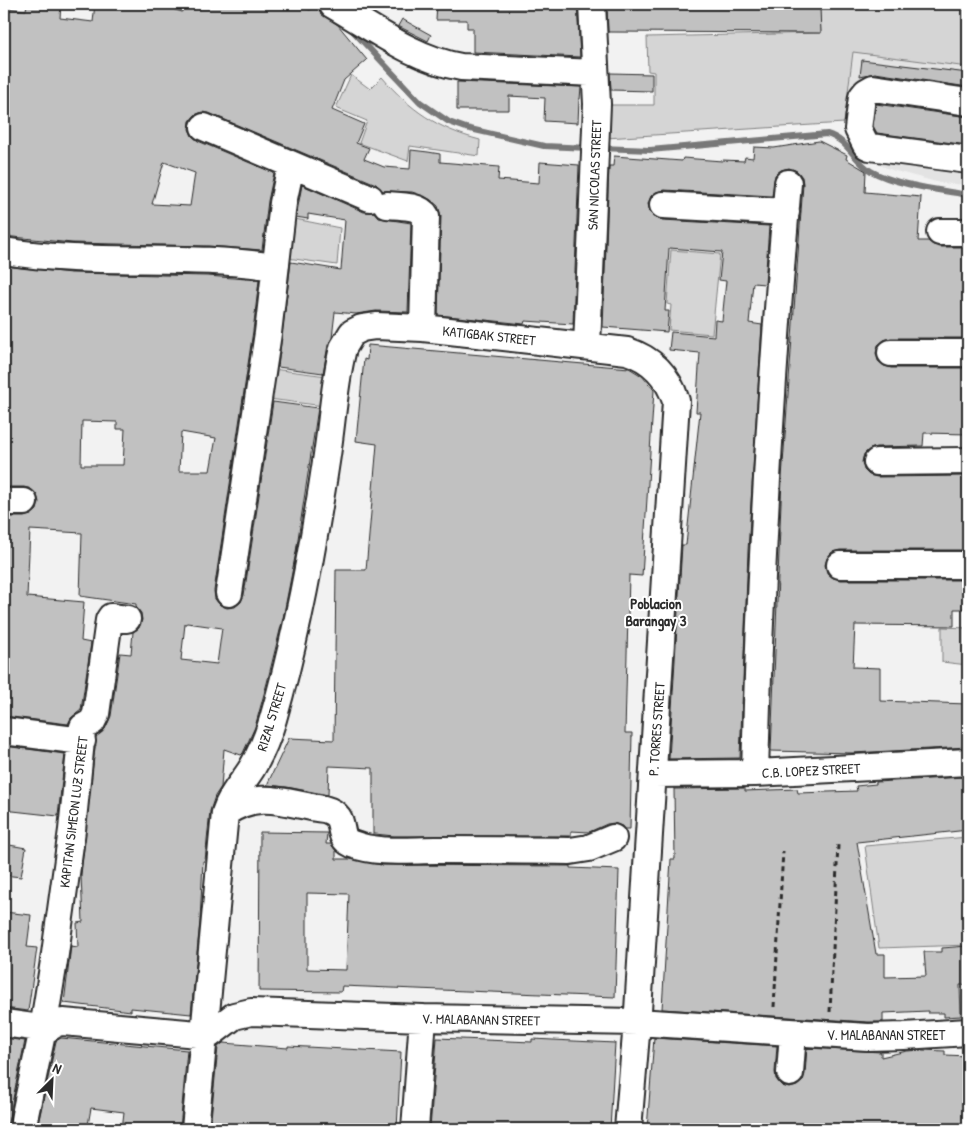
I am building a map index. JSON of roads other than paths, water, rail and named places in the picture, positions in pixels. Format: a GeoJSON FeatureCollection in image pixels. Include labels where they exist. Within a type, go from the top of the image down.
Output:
{"type":"FeatureCollection","features":[{"type":"Feature","properties":{"kind":"street"},"geometry":{"type":"LineString","coordinates":[[333,4],[416,53],[443,64],[461,67],[595,73]]}},
{"type":"Feature","properties":{"kind":"street","name":"SAN NICOLAS STREET"},"geometry":{"type":"LineString","coordinates":[[587,346],[596,134],[592,4]]}},
{"type":"Feature","properties":{"kind":"street"},"geometry":{"type":"LineString","coordinates":[[968,102],[873,88],[862,97],[858,129],[866,145],[870,147],[968,160]]}},
{"type":"Feature","properties":{"kind":"street"},"geometry":{"type":"LineString","coordinates":[[204,127],[378,201],[423,211],[426,216],[423,328]]}},
{"type":"Feature","properties":{"kind":"street"},"geometry":{"type":"LineString","coordinates":[[229,593],[268,333],[283,203],[292,165]]}},
{"type":"Feature","properties":{"kind":"street"},"geometry":{"type":"LineString","coordinates":[[755,773],[757,680],[767,470],[788,183]]}},
{"type":"Feature","properties":{"kind":"street"},"geometry":{"type":"LineString","coordinates":[[663,205],[786,212]]}},
{"type":"Feature","properties":{"kind":"street"},"geometry":{"type":"LineString","coordinates":[[940,232],[968,232]]}},
{"type":"Feature","properties":{"kind":"street"},"geometry":{"type":"LineString","coordinates":[[4,251],[71,259],[203,260],[275,266]]}},
{"type":"Feature","properties":{"kind":"street","name":"KATIGBAK STREET"},"geometry":{"type":"LineString","coordinates":[[352,333],[362,328],[376,326],[423,328],[627,351]]}},
{"type":"Feature","properties":{"kind":"street","name":"RIZAL STREET"},"geometry":{"type":"LineString","coordinates":[[195,1129],[225,813],[233,794],[258,758],[272,719],[298,614],[319,506],[340,357],[352,333]]}},
{"type":"Feature","properties":{"kind":"street","name":"P. TORRES STREET"},"geometry":{"type":"LineString","coordinates":[[627,351],[645,358],[664,376],[673,392],[676,411],[637,1022],[628,1129]]}},
{"type":"Feature","properties":{"kind":"street"},"geometry":{"type":"LineString","coordinates":[[891,353],[968,353]]}},
{"type":"Feature","properties":{"kind":"street"},"geometry":{"type":"LineString","coordinates":[[931,444],[968,442]]}},
{"type":"Feature","properties":{"kind":"street"},"geometry":{"type":"LineString","coordinates":[[877,462],[968,461]]}},
{"type":"Feature","properties":{"kind":"street"},"geometry":{"type":"LineString","coordinates":[[840,565],[968,565]]}},
{"type":"Feature","properties":{"kind":"street","name":"KAPITAN SIMEON LUZ STREET"},"geometry":{"type":"LineString","coordinates":[[22,1129],[43,1029],[64,894],[83,727],[92,722],[96,714],[109,620],[111,617],[127,619]]}},
{"type":"Feature","properties":{"kind":"street"},"geometry":{"type":"LineString","coordinates":[[4,731],[82,741]]}},
{"type":"Feature","properties":{"kind":"street","name":"C.B. LOPEZ STREET"},"geometry":{"type":"LineString","coordinates":[[653,774],[755,773],[968,762]]}},
{"type":"Feature","properties":{"kind":"street"},"geometry":{"type":"LineString","coordinates":[[225,813],[237,804],[262,799],[333,811],[341,821],[344,837],[350,843],[381,850],[570,851],[589,848],[613,838]]}},
{"type":"Feature","properties":{"kind":"street"},"geometry":{"type":"LineString","coordinates":[[342,830],[373,829]]}},
{"type":"Feature","properties":{"kind":"street"},"geometry":{"type":"LineString","coordinates":[[571,840],[649,839]]}},
{"type":"Feature","properties":{"kind":"street","name":"V. MALABANAN STREET"},"geometry":{"type":"LineString","coordinates":[[204,1034],[214,1032],[234,1016],[251,1012],[423,1018],[637,1022],[829,1035],[904,1036],[968,1032]]}},
{"type":"Feature","properties":{"kind":"street"},"geometry":{"type":"LineString","coordinates":[[415,1129],[423,1018]]}},
{"type":"Feature","properties":{"kind":"street"},"geometry":{"type":"LineString","coordinates":[[4,1023],[43,1029],[62,1022],[204,1034]]}},
{"type":"Feature","properties":{"kind":"street"},"geometry":{"type":"LineString","coordinates":[[783,1032],[790,1073]]}},
{"type":"Feature","properties":{"kind":"waterway"},"geometry":{"type":"LineString","coordinates":[[350,28],[420,102],[449,122],[466,128],[544,146],[589,148]]}},
{"type":"Feature","properties":{"kind":"waterway"},"geometry":{"type":"LineString","coordinates":[[601,148],[650,150],[827,134],[840,141],[859,161],[871,171],[881,176],[918,186],[968,195]]}},
{"type":"Feature","properties":{"kind":"district","name":"Poblacion Barangay 3"},"geometry":{"type":"Point","coordinates":[656,612]}}]}
